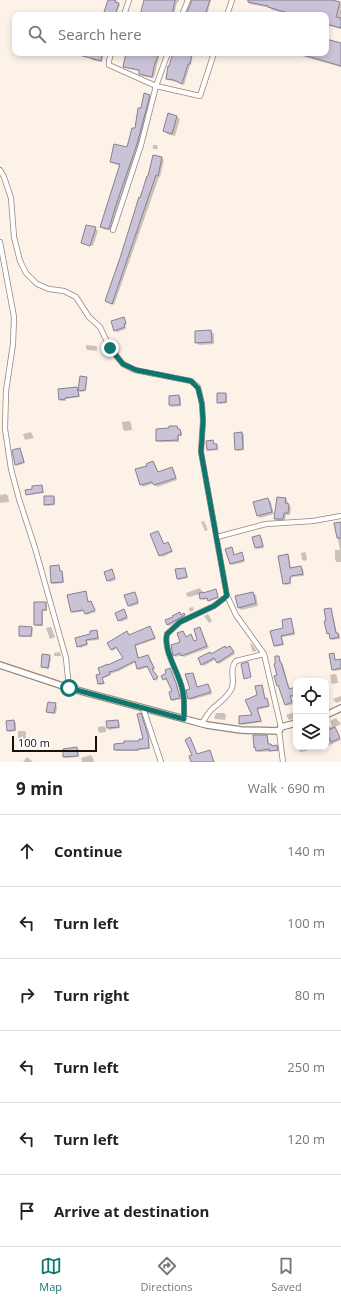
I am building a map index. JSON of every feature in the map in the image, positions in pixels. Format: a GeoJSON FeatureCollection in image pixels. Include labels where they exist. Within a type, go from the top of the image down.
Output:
{"type":"FeatureCollection","features":[{"type":"Feature","properties":{"kind":"street"},"geometry":{"type":"LineString","coordinates":[[125,12],[129,0]]}},
{"type":"Feature","properties":{"kind":"street"},"geometry":{"type":"LineString","coordinates":[[183,12],[188,0]]}},
{"type":"Feature","properties":{"kind":"street"},"geometry":{"type":"LineString","coordinates":[[228,12],[232,0]]}},
{"type":"Feature","properties":{"kind":"street"},"geometry":{"type":"LineString","coordinates":[[110,56],[109,65],[156,86],[200,96],[213,56]]}},
{"type":"Feature","properties":{"kind":"street"},"geometry":{"type":"LineString","coordinates":[[113,230],[141,145],[156,86],[167,56]]}},
{"type":"Feature","properties":{"kind":"street"},"geometry":{"type":"LineString","coordinates":[[0,170],[11,198],[14,237],[20,261],[26,272],[37,284],[49,289],[64,291],[76,297],[89,317],[100,327],[110,348],[123,364],[136,370],[191,381],[198,388],[202,404],[203,421],[201,452],[227,596],[236,615],[264,654],[280,729],[283,762]]}},
{"type":"Feature","properties":{"kind":"street"},"geometry":{"type":"LineString","coordinates":[[0,242],[14,317],[13,344],[6,391],[5,429],[11,469],[18,499],[35,548],[66,658],[69,688]]}},
{"type":"Feature","properties":{"kind":"street"},"geometry":{"type":"LineString","coordinates":[[217,537],[257,525],[313,521],[341,516]]}},
{"type":"Feature","properties":{"kind":"street"},"geometry":{"type":"LineString","coordinates":[[184,719],[184,695],[179,676],[167,647],[167,634],[180,622],[214,606],[227,596]]}},
{"type":"Feature","properties":{"kind":"street"},"geometry":{"type":"LineString","coordinates":[[201,724],[212,709],[225,699],[231,690],[234,683],[232,670],[236,661],[264,654]]}},
{"type":"Feature","properties":{"kind":"street"},"geometry":{"type":"LineString","coordinates":[[0,665],[69,688],[201,724],[241,730],[280,729],[293,724]]}},
{"type":"Feature","properties":{"kind":"street"},"geometry":{"type":"LineString","coordinates":[[143,708],[161,762]]}},
{"type":"Feature","properties":{"kind":"street"},"geometry":{"type":"LineString","coordinates":[[328,714],[341,708]]}},
{"type":"Feature","properties":{"kind":"building"},"geometry":{"type":"Polygon","coordinates":[[[108,0],[116,0],[115,2],[119,3],[116,12],[104,12],[108,0]]]}},
{"type":"Feature","properties":{"kind":"building"},"geometry":{"type":"Polygon","coordinates":[[[144,0],[175,0],[173,12],[141,12],[144,0]]]}},
{"type":"Feature","properties":{"kind":"building"},"geometry":{"type":"Polygon","coordinates":[[[192,0],[210,0],[206,12],[187,12],[192,0]]]}},
{"type":"Feature","properties":{"kind":"building"},"geometry":{"type":"Polygon","coordinates":[[[248,0],[332,0],[340,2],[336,17],[341,18],[341,28],[329,25],[329,12],[285,12],[268,6],[248,2],[248,0]]]}},
{"type":"Feature","properties":{"kind":"building"},"geometry":{"type":"Polygon","coordinates":[[[329,40],[341,43],[341,66],[307,56],[329,56],[329,40]]]}},
{"type":"Feature","properties":{"kind":"building"},"geometry":{"type":"Polygon","coordinates":[[[83,56],[102,56],[101,61],[83,56]]]}},
{"type":"Feature","properties":{"kind":"building"},"geometry":{"type":"Polygon","coordinates":[[[125,56],[158,56],[155,62],[152,77],[139,74],[139,70],[123,67],[125,56]]]}},
{"type":"Feature","properties":{"kind":"building"},"geometry":{"type":"Polygon","coordinates":[[[172,56],[191,56],[182,84],[174,80],[166,79],[172,56]]]}},
{"type":"Feature","properties":{"kind":"building"},"geometry":{"type":"Polygon","coordinates":[[[144,93],[150,95],[137,144],[109,229],[100,227],[120,164],[110,162],[114,144],[127,147],[132,128],[135,128],[138,108],[141,108],[144,93]]]}},
{"type":"Feature","properties":{"kind":"building"},"geometry":{"type":"Polygon","coordinates":[[[168,113],[177,116],[172,134],[163,131],[168,113]]]}},
{"type":"Feature","properties":{"kind":"building"},"geometry":{"type":"Polygon","coordinates":[[[153,155],[162,157],[158,176],[156,175],[112,304],[105,301],[139,197],[140,198],[148,176],[153,155]]]}},
{"type":"Feature","properties":{"kind":"building"},"geometry":{"type":"Polygon","coordinates":[[[86,225],[96,227],[90,246],[81,243],[86,225]]]}},
{"type":"Feature","properties":{"kind":"building"},"geometry":{"type":"Polygon","coordinates":[[[124,317],[126,323],[124,324],[125,327],[114,331],[111,321],[124,317]]]}},
{"type":"Feature","properties":{"kind":"building"},"geometry":{"type":"Polygon","coordinates":[[[211,330],[212,342],[195,343],[195,331],[211,330]]]}},
{"type":"Feature","properties":{"kind":"building"},"geometry":{"type":"Polygon","coordinates":[[[80,376],[87,377],[85,390],[78,391],[80,376]]]}},
{"type":"Feature","properties":{"kind":"building"},"geometry":{"type":"Polygon","coordinates":[[[77,387],[79,396],[59,400],[58,389],[77,387]]]}},
{"type":"Feature","properties":{"kind":"building"},"geometry":{"type":"Polygon","coordinates":[[[217,393],[226,393],[226,402],[217,403],[217,393]]]}},
{"type":"Feature","properties":{"kind":"building"},"geometry":{"type":"Polygon","coordinates":[[[179,395],[180,405],[169,405],[169,396],[179,395]]]}},
{"type":"Feature","properties":{"kind":"building"},"geometry":{"type":"Polygon","coordinates":[[[169,426],[177,426],[178,429],[180,429],[181,435],[178,435],[178,440],[156,441],[156,429],[169,428],[169,426]]]}},
{"type":"Feature","properties":{"kind":"building"},"geometry":{"type":"Polygon","coordinates":[[[242,432],[243,449],[235,450],[234,433],[242,432]]]}},
{"type":"Feature","properties":{"kind":"building"},"geometry":{"type":"Polygon","coordinates":[[[213,440],[214,444],[217,444],[217,449],[207,450],[206,441],[213,440]]]}},
{"type":"Feature","properties":{"kind":"building"},"geometry":{"type":"Polygon","coordinates":[[[20,448],[24,462],[15,465],[12,450],[20,448]]]}},
{"type":"Feature","properties":{"kind":"building"},"geometry":{"type":"Polygon","coordinates":[[[153,461],[158,472],[172,467],[176,478],[154,485],[152,482],[140,485],[135,469],[147,466],[146,464],[153,461]]]}},
{"type":"Feature","properties":{"kind":"building"},"geometry":{"type":"Polygon","coordinates":[[[42,485],[43,492],[26,495],[25,490],[32,489],[32,486],[42,485]]]}},
{"type":"Feature","properties":{"kind":"building"},"geometry":{"type":"Polygon","coordinates":[[[44,496],[54,496],[54,504],[44,505],[44,496]]]}},
{"type":"Feature","properties":{"kind":"building"},"geometry":{"type":"Polygon","coordinates":[[[277,497],[286,498],[285,503],[289,504],[288,513],[284,513],[283,519],[274,519],[277,497]]]}},
{"type":"Feature","properties":{"kind":"building"},"geometry":{"type":"Polygon","coordinates":[[[268,498],[272,512],[257,516],[253,502],[268,498]]]}},
{"type":"Feature","properties":{"kind":"building"},"geometry":{"type":"Polygon","coordinates":[[[341,522],[341,538],[337,538],[334,523],[341,522]]]}},
{"type":"Feature","properties":{"kind":"building"},"geometry":{"type":"Polygon","coordinates":[[[158,531],[164,544],[168,542],[172,551],[159,556],[150,534],[158,531]]]}},
{"type":"Feature","properties":{"kind":"building"},"geometry":{"type":"Polygon","coordinates":[[[260,535],[263,546],[255,548],[252,537],[260,535]]]}},
{"type":"Feature","properties":{"kind":"building"},"geometry":{"type":"Polygon","coordinates":[[[232,547],[234,555],[242,552],[244,560],[230,564],[225,549],[232,547]]]}},
{"type":"Feature","properties":{"kind":"building"},"geometry":{"type":"Polygon","coordinates":[[[288,554],[290,568],[301,566],[303,574],[291,576],[290,583],[283,584],[278,556],[288,554]]]}},
{"type":"Feature","properties":{"kind":"building"},"geometry":{"type":"Polygon","coordinates":[[[59,565],[60,571],[62,571],[63,582],[51,583],[50,566],[59,565]]]}},
{"type":"Feature","properties":{"kind":"building"},"geometry":{"type":"Polygon","coordinates":[[[185,568],[187,577],[177,579],[175,569],[185,568]]]}},
{"type":"Feature","properties":{"kind":"building"},"geometry":{"type":"Polygon","coordinates":[[[112,569],[115,578],[107,581],[104,572],[112,569]]]}},
{"type":"Feature","properties":{"kind":"building"},"geometry":{"type":"Polygon","coordinates":[[[216,589],[218,597],[208,601],[207,598],[200,599],[199,593],[216,589]]]}},
{"type":"Feature","properties":{"kind":"building"},"geometry":{"type":"Polygon","coordinates":[[[86,591],[88,602],[91,601],[95,610],[85,614],[83,610],[71,612],[67,595],[86,591]]]}},
{"type":"Feature","properties":{"kind":"building"},"geometry":{"type":"Polygon","coordinates":[[[135,592],[138,602],[128,606],[124,595],[135,592]]]}},
{"type":"Feature","properties":{"kind":"building"},"geometry":{"type":"Polygon","coordinates":[[[253,592],[256,603],[238,608],[235,596],[253,592]]]}},
{"type":"Feature","properties":{"kind":"building"},"geometry":{"type":"Polygon","coordinates":[[[34,602],[46,602],[46,610],[42,610],[42,625],[34,625],[34,602]]]}},
{"type":"Feature","properties":{"kind":"building"},"geometry":{"type":"Polygon","coordinates":[[[331,608],[336,633],[338,633],[339,637],[330,639],[329,633],[327,634],[324,621],[326,621],[324,609],[331,608]]]}},
{"type":"Feature","properties":{"kind":"building"},"geometry":{"type":"Polygon","coordinates":[[[124,609],[127,617],[118,621],[115,613],[124,609]]]}},
{"type":"Feature","properties":{"kind":"building"},"geometry":{"type":"Polygon","coordinates":[[[180,612],[181,615],[184,613],[185,615],[167,625],[165,620],[180,612]]]}},
{"type":"Feature","properties":{"kind":"building"},"geometry":{"type":"Polygon","coordinates":[[[291,618],[294,633],[281,636],[283,644],[274,646],[270,631],[283,628],[282,620],[291,618]]]}},
{"type":"Feature","properties":{"kind":"building"},"geometry":{"type":"Polygon","coordinates":[[[19,626],[32,627],[31,636],[19,636],[19,626]]]}},
{"type":"Feature","properties":{"kind":"building"},"geometry":{"type":"Polygon","coordinates":[[[150,626],[155,638],[135,645],[138,658],[148,655],[154,668],[152,669],[158,677],[154,680],[147,666],[137,669],[135,661],[117,670],[109,672],[110,674],[102,678],[104,683],[98,684],[96,675],[100,674],[98,668],[123,658],[116,647],[111,650],[107,643],[127,631],[129,635],[150,626]]]}},
{"type":"Feature","properties":{"kind":"building"},"geometry":{"type":"Polygon","coordinates":[[[200,627],[207,646],[181,656],[180,653],[173,656],[171,645],[180,642],[177,633],[183,631],[186,637],[191,634],[194,641],[197,640],[194,629],[200,627]]]}},
{"type":"Feature","properties":{"kind":"building"},"geometry":{"type":"Polygon","coordinates":[[[97,630],[98,638],[86,640],[87,644],[77,647],[75,638],[90,634],[90,631],[97,630]]]}},
{"type":"Feature","properties":{"kind":"building"},"geometry":{"type":"Polygon","coordinates":[[[225,646],[226,648],[230,646],[234,652],[217,663],[214,658],[201,665],[198,658],[210,652],[211,654],[225,646]]]}},
{"type":"Feature","properties":{"kind":"building"},"geometry":{"type":"Polygon","coordinates":[[[334,653],[335,660],[341,659],[341,668],[332,670],[329,654],[334,653]]]}},
{"type":"Feature","properties":{"kind":"building"},"geometry":{"type":"Polygon","coordinates":[[[42,654],[50,655],[48,668],[41,667],[42,654]]]}},
{"type":"Feature","properties":{"kind":"building"},"geometry":{"type":"Polygon","coordinates":[[[275,656],[279,656],[289,689],[293,688],[293,696],[290,696],[292,702],[285,705],[274,676],[277,675],[275,656]]]}},
{"type":"Feature","properties":{"kind":"building"},"geometry":{"type":"Polygon","coordinates":[[[248,662],[251,677],[244,679],[241,664],[248,662]]]}},
{"type":"Feature","properties":{"kind":"building"},"geometry":{"type":"Polygon","coordinates":[[[170,668],[180,698],[171,700],[169,692],[172,691],[166,678],[163,680],[161,676],[166,673],[165,670],[170,668]]]}},
{"type":"Feature","properties":{"kind":"building"},"geometry":{"type":"Polygon","coordinates":[[[193,673],[197,687],[208,684],[211,692],[188,699],[186,690],[190,689],[185,674],[193,673]]]}},
{"type":"Feature","properties":{"kind":"building"},"geometry":{"type":"Polygon","coordinates":[[[262,685],[265,699],[267,698],[269,706],[257,708],[261,721],[239,724],[239,716],[252,715],[245,700],[257,695],[255,686],[262,685]]]}},
{"type":"Feature","properties":{"kind":"building"},"geometry":{"type":"Polygon","coordinates":[[[48,702],[56,703],[54,713],[46,712],[48,702]]]}},
{"type":"Feature","properties":{"kind":"building"},"geometry":{"type":"Polygon","coordinates":[[[141,713],[148,735],[149,748],[138,750],[114,750],[114,744],[124,743],[124,741],[139,741],[139,739],[143,739],[137,714],[141,713]]]}},
{"type":"Feature","properties":{"kind":"building"},"geometry":{"type":"Polygon","coordinates":[[[14,720],[15,730],[7,731],[6,721],[14,720]]]}},
{"type":"Feature","properties":{"kind":"building"},"geometry":{"type":"Polygon","coordinates":[[[118,720],[119,727],[107,728],[106,721],[118,720]]]}},
{"type":"Feature","properties":{"kind":"building"},"geometry":{"type":"Polygon","coordinates":[[[335,727],[340,738],[331,742],[329,738],[329,730],[335,727]]]}},
{"type":"Feature","properties":{"kind":"building"},"geometry":{"type":"Polygon","coordinates":[[[253,735],[267,735],[268,744],[271,744],[272,746],[277,745],[278,750],[269,751],[269,749],[256,751],[255,747],[254,748],[253,735]]]}},
{"type":"Feature","properties":{"kind":"building"},"geometry":{"type":"Polygon","coordinates":[[[190,737],[197,754],[210,750],[214,762],[191,762],[189,756],[192,755],[185,740],[190,737]]]}},
{"type":"Feature","properties":{"kind":"building"},"geometry":{"type":"Polygon","coordinates":[[[77,747],[78,756],[63,757],[63,749],[77,747]]]}},
{"type":"Feature","properties":{"kind":"route"},"geometry":{"type":"LineString","coordinates":[[69,688],[184,719],[184,695],[179,676],[167,647],[167,634],[180,622],[214,606],[227,596],[201,452],[203,421],[202,404],[198,388],[191,381],[136,370],[123,364],[110,348]]}}]}
